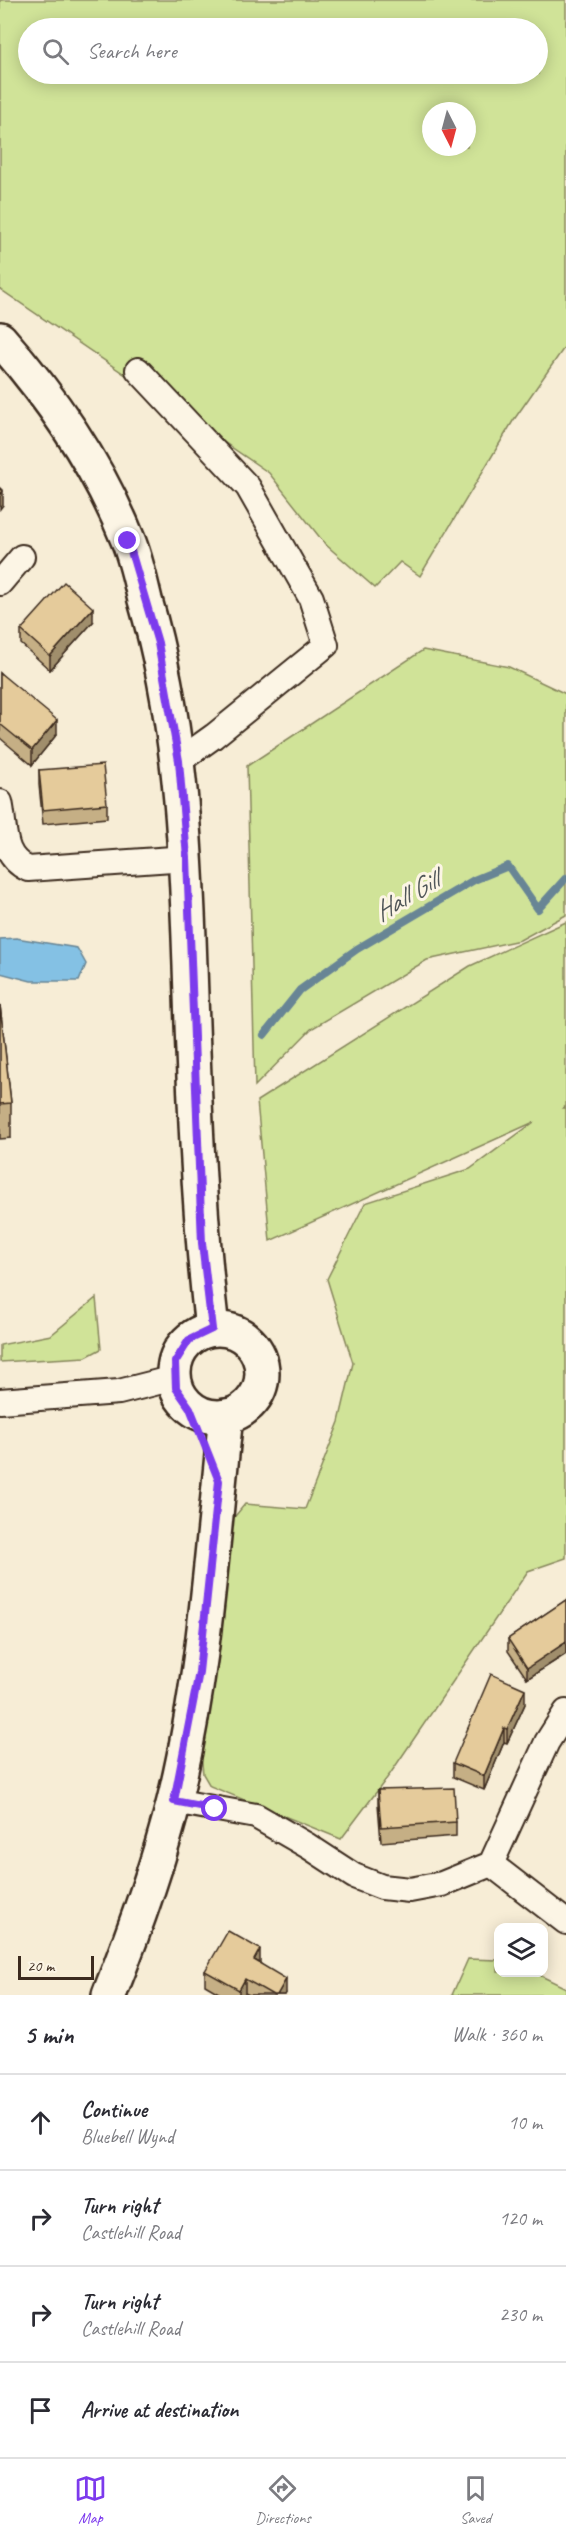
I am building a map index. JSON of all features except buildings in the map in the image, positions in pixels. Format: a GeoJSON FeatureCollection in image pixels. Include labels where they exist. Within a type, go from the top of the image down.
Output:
{"type":"FeatureCollection","features":[{"type":"Feature","properties":{"kind":"main road"},"geometry":{"type":"LineString","coordinates":[[0,339],[35,378],[80,442],[128,541],[158,643],[179,761],[187,858],[202,1243],[212,1329]]}},
{"type":"Feature","properties":{"kind":"main road"},"geometry":{"type":"LineString","coordinates":[[190,1408],[205,1416],[226,1416],[235,1414],[254,1399],[260,1385],[260,1361],[246,1340],[224,1329],[212,1329],[198,1334],[184,1346],[175,1362],[176,1388],[190,1408],[219,1481]]}},
{"type":"Feature","properties":{"kind":"main road"},"geometry":{"type":"LineString","coordinates":[[109,1995],[129,1944],[174,1801],[199,1672],[226,1416]]}},
{"type":"Feature","properties":{"kind":"street"},"geometry":{"type":"LineString","coordinates":[[138,370],[248,487],[311,598],[326,645],[214,736],[179,761]]}},
{"type":"Feature","properties":{"kind":"street"},"geometry":{"type":"LineString","coordinates":[[0,584],[22,557]]}},
{"type":"Feature","properties":{"kind":"street"},"geometry":{"type":"LineString","coordinates":[[0,802],[9,855],[18,865],[28,869],[187,858]]}},
{"type":"Feature","properties":{"kind":"street"},"geometry":{"type":"LineString","coordinates":[[0,1401],[119,1392],[174,1378]]}},
{"type":"Feature","properties":{"kind":"street"},"geometry":{"type":"LineString","coordinates":[[174,1801],[256,1816],[354,1876],[382,1887],[410,1890],[442,1884],[491,1864],[547,1742],[566,1712]]}},
{"type":"Feature","properties":{"kind":"street"},"geometry":{"type":"LineString","coordinates":[[491,1864],[566,1922]]}},
{"type":"Feature","properties":{"kind":"green space"},"geometry":{"type":"Polygon","coordinates":[[[0,0],[566,0],[566,345],[513,421],[420,576],[400,562],[375,588],[325,544],[269,473],[0,289],[0,0]]]}},
{"type":"Feature","properties":{"kind":"green space"},"geometry":{"type":"Polygon","coordinates":[[[423,650],[509,667],[566,694],[566,915],[520,940],[427,960],[311,1029],[255,1086],[247,766],[423,650]]]}},
{"type":"Feature","properties":{"kind":"green space"},"geometry":{"type":"Polygon","coordinates":[[[566,922],[566,1106],[563,1108],[566,1108],[566,1558],[528,1571],[390,1774],[341,1839],[210,1786],[203,1774],[201,1753],[222,1532],[245,1504],[305,1509],[339,1422],[353,1363],[327,1279],[365,1203],[470,1169],[534,1122],[270,1241],[257,1101],[470,966],[566,922]]]}},
{"type":"Feature","properties":{"kind":"green space"},"geometry":{"type":"Polygon","coordinates":[[[96,1298],[101,1349],[86,1357],[0,1362],[0,1345],[51,1335],[96,1298]]]}},
{"type":"Feature","properties":{"kind":"green space"},"geometry":{"type":"Polygon","coordinates":[[[468,1959],[494,1960],[494,1977],[543,1977],[566,1988],[566,1995],[452,1995],[468,1959]]]}},
{"type":"Feature","properties":{"kind":"water"},"geometry":{"type":"Polygon","coordinates":[[[16,938],[77,948],[86,964],[79,981],[31,981],[0,973],[0,939],[16,938]]]}},
{"type":"Feature","properties":{"kind":"waterway","name":"Hall Gill"},"geometry":{"type":"LineString","coordinates":[[264,1035],[300,990],[357,949],[474,880],[508,866],[538,909],[566,878]]}},
{"type":"Feature","properties":{"kind":"route"},"geometry":{"type":"LineString","coordinates":[[128,541],[158,643],[179,761],[187,858],[202,1243],[212,1329],[189,1340],[179,1352],[175,1362],[174,1378],[176,1388],[190,1408],[219,1481],[199,1672],[174,1801],[215,1809]]}}]}
